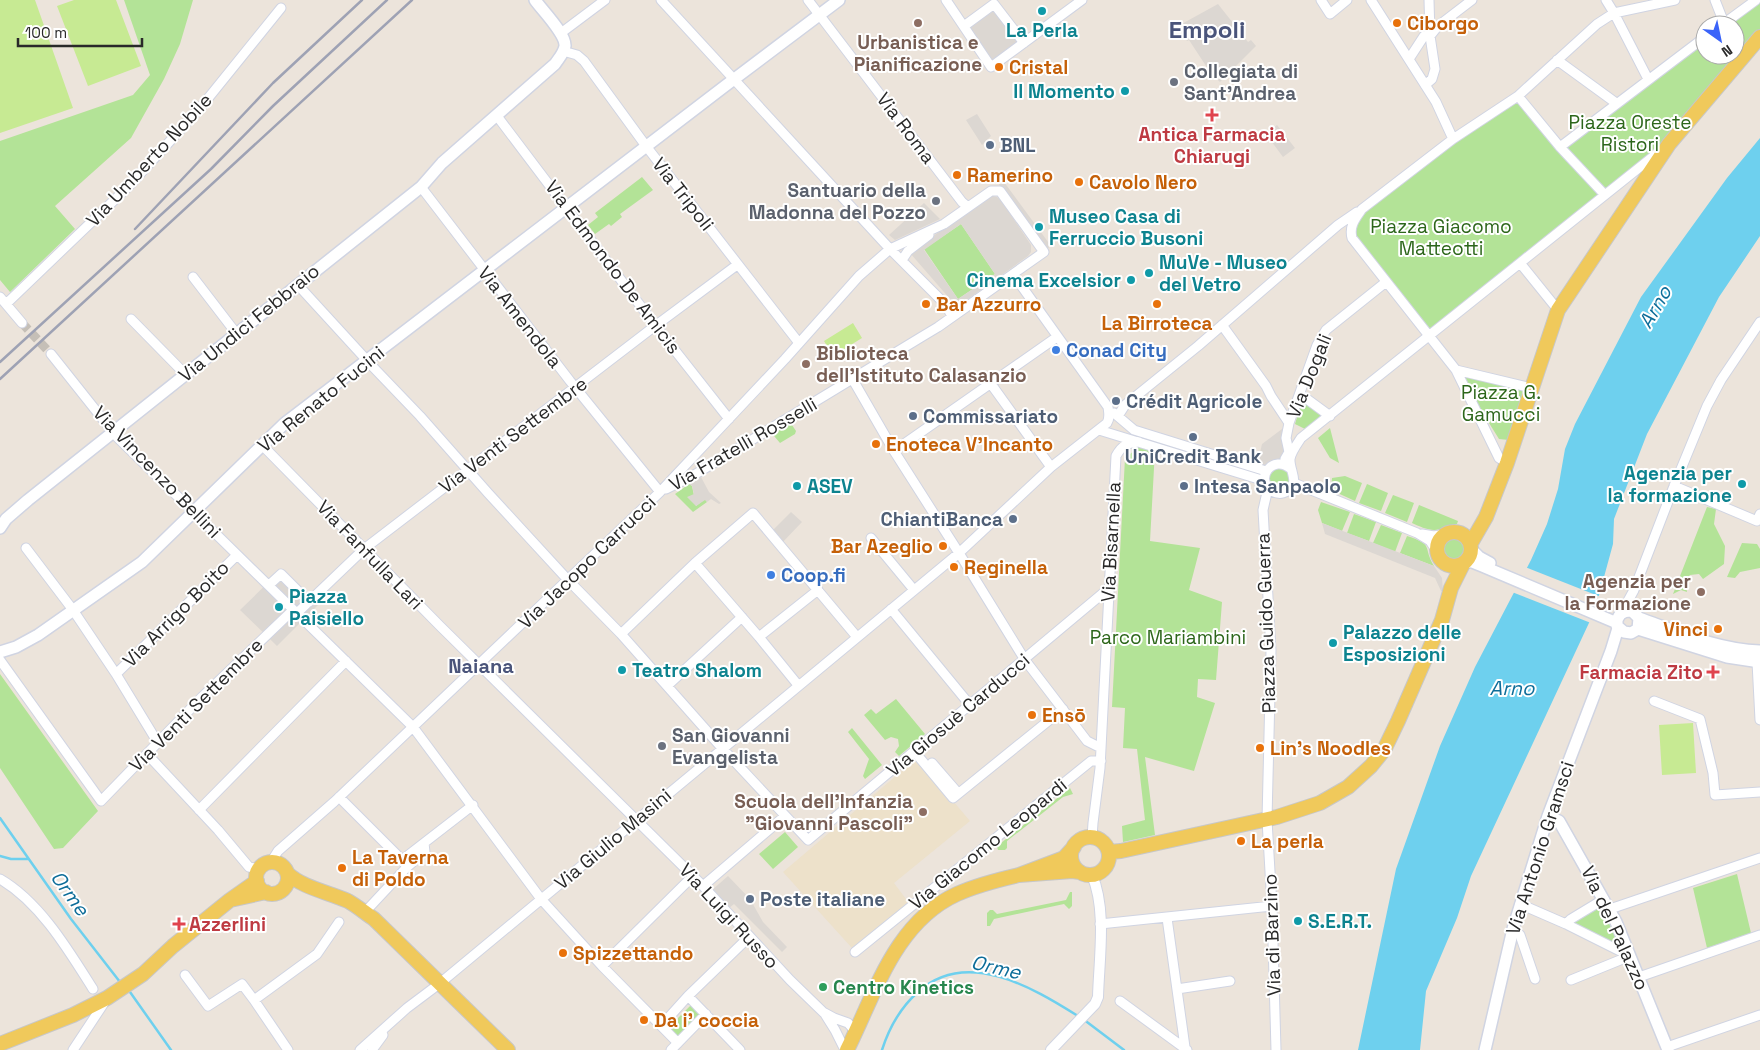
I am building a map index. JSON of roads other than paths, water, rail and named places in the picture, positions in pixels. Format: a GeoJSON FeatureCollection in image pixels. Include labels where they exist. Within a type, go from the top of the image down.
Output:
{"type":"FeatureCollection","features":[{"type":"Feature","properties":{"kind":"main road"},"geometry":{"type":"LineString","coordinates":[[534,0],[561,34],[565,44],[563,51]]}},
{"type":"Feature","properties":{"kind":"main road","name":"Via Renato Fucini"},"geometry":{"type":"LineString","coordinates":[[0,652],[16,647],[38,635],[150,556],[285,423],[839,0]]}},
{"type":"Feature","properties":{"kind":"main road"},"geometry":{"type":"LineString","coordinates":[[1109,852],[1121,851],[1298,812],[1320,803],[1348,787],[1371,766],[1384,750],[1442,620],[1451,588],[1468,558],[1468,542],[1486,517],[1507,463],[1558,310],[1669,144],[1760,37]]}},
{"type":"Feature","properties":{"kind":"main road","name":"Via Undici Febbraio"},"geometry":{"type":"LineString","coordinates":[[0,528],[6,519],[28,500],[420,187],[442,163],[555,64],[563,51]]}},
{"type":"Feature","properties":{"kind":"main road"},"geometry":{"type":"LineString","coordinates":[[1445,607],[1446,587],[1438,541],[1450,531],[1468,542],[1483,563]]}},
{"type":"Feature","properties":{"kind":"main road"},"geometry":{"type":"LineString","coordinates":[[1440,556],[1453,566],[1469,561],[1483,563],[1623,620],[1728,657],[1759,658]]}},
{"type":"Feature","properties":{"kind":"main road","name":"Via Antonio Gramsci"},"geometry":{"type":"LineString","coordinates":[[1485,1050],[1513,929],[1548,816],[1623,620]]}},
{"type":"Feature","properties":{"kind":"main road","name":"Via del Palazzo"},"geometry":{"type":"LineString","coordinates":[[1548,816],[1559,820],[1607,904],[1668,1049]]}},
{"type":"Feature","properties":{"kind":"main road"},"geometry":{"type":"LineString","coordinates":[[850,1043],[889,962],[908,933],[922,918],[957,894],[981,884],[1019,875],[1064,858],[1083,838],[1092,837],[1105,844],[1109,852],[1106,868],[1100,873],[1086,874],[1072,871],[1019,875]]}},
{"type":"Feature","properties":{"kind":"main road"},"geometry":{"type":"LineString","coordinates":[[1074,847],[1071,853],[1072,862],[1086,874]]}},
{"type":"Feature","properties":{"kind":"main road"},"geometry":{"type":"LineString","coordinates":[[2,1041],[73,1015],[107,998],[143,974],[181,938],[230,900],[262,871],[281,865],[292,878],[349,901],[365,912],[508,1050]]}},
{"type":"Feature","properties":{"kind":"main road"},"geometry":{"type":"LineString","coordinates":[[262,871],[260,887],[272,894],[282,890],[320,890]]}},
{"type":"Feature","properties":{"kind":"main road"},"geometry":{"type":"LineString","coordinates":[[282,890],[287,882],[287,872]]}},
{"type":"Feature","properties":{"kind":"main road"},"geometry":{"type":"LineString","coordinates":[[230,900],[266,892]]}},
{"type":"Feature","properties":{"kind":"street"},"geometry":{"type":"LineString","coordinates":[[561,34],[605,0]]}},
{"type":"Feature","properties":{"kind":"street"},"geometry":{"type":"LineString","coordinates":[[661,0],[732,80],[890,249],[945,304],[952,316]]}},
{"type":"Feature","properties":{"kind":"street","name":"Via Roma"},"geometry":{"type":"LineString","coordinates":[[808,0],[962,202],[968,207]]}},
{"type":"Feature","properties":{"kind":"street"},"geometry":{"type":"LineString","coordinates":[[946,0],[991,67],[1082,0]]}},
{"type":"Feature","properties":{"kind":"street"},"geometry":{"type":"LineString","coordinates":[[1321,0],[1330,14],[1348,0]]}},
{"type":"Feature","properties":{"kind":"street"},"geometry":{"type":"LineString","coordinates":[[1371,0],[1436,102],[1453,139]]}},
{"type":"Feature","properties":{"kind":"street"},"geometry":{"type":"LineString","coordinates":[[1425,85],[1432,79],[1436,69],[1430,36],[1429,0]]}},
{"type":"Feature","properties":{"kind":"street"},"geometry":{"type":"LineString","coordinates":[[1430,36],[1438,26],[1472,0]]}},
{"type":"Feature","properties":{"kind":"street"},"geometry":{"type":"LineString","coordinates":[[1606,0],[1648,79]]}},
{"type":"Feature","properties":{"kind":"street"},"geometry":{"type":"LineString","coordinates":[[1118,416],[1126,405],[1338,225],[1362,209],[1453,139],[1518,96],[1597,24],[1614,13],[1675,0]]}},
{"type":"Feature","properties":{"kind":"street"},"geometry":{"type":"LineString","coordinates":[[1714,0],[1720,15]]}},
{"type":"Feature","properties":{"kind":"street"},"geometry":{"type":"LineString","coordinates":[[1735,15],[1756,0]]}},
{"type":"Feature","properties":{"kind":"street"},"geometry":{"type":"LineString","coordinates":[[964,26],[997,2],[1024,43]]}},
{"type":"Feature","properties":{"kind":"street","name":"Via Umberto Nobile"},"geometry":{"type":"LineString","coordinates":[[3,300],[130,185],[201,107],[281,8]]}},
{"type":"Feature","properties":{"kind":"street"},"geometry":{"type":"LineString","coordinates":[[1409,59],[1424,36],[1430,36]]}},
{"type":"Feature","properties":{"kind":"street"},"geometry":{"type":"LineString","coordinates":[[1560,147],[1695,44]]}},
{"type":"Feature","properties":{"kind":"street","name":"Via Tripoli"},"geometry":{"type":"LineString","coordinates":[[563,51],[577,55],[584,60],[646,146],[799,343]]}},
{"type":"Feature","properties":{"kind":"street"},"geometry":{"type":"LineString","coordinates":[[1557,60],[1616,103]]}},
{"type":"Feature","properties":{"kind":"street"},"geometry":{"type":"LineString","coordinates":[[1518,96],[1560,147],[1604,194]]}},
{"type":"Feature","properties":{"kind":"street","name":"Via Edmondo De Amicis"},"geometry":{"type":"LineString","coordinates":[[497,116],[568,207],[655,325],[729,419]]}},
{"type":"Feature","properties":{"kind":"street"},"geometry":{"type":"LineString","coordinates":[[1291,469],[1290,459],[1298,442],[1604,194],[1669,144]]}},
{"type":"Feature","properties":{"kind":"street","name":"Via Amendola"},"geometry":{"type":"LineString","coordinates":[[420,187],[575,387],[660,492]]}},
{"type":"Feature","properties":{"kind":"street","name":"Via Fratelli Rosselli"},"geometry":{"type":"LineString","coordinates":[[660,492],[694,475],[852,380],[952,316],[1044,252],[1003,192],[991,191],[968,207]]}},
{"type":"Feature","properties":{"kind":"street"},"geometry":{"type":"LineString","coordinates":[[902,260],[908,251],[968,207]]}},
{"type":"Feature","properties":{"kind":"street"},"geometry":{"type":"LineString","coordinates":[[1362,209],[1350,230],[1352,238],[1456,370],[1499,458],[1507,463]]}},
{"type":"Feature","properties":{"kind":"street","name":"Via Jacopo Carrucci"},"geometry":{"type":"LineString","coordinates":[[262,871],[278,852],[339,797],[660,492],[860,276],[890,249],[944,224]]}},
{"type":"Feature","properties":{"kind":"street"},"geometry":{"type":"LineString","coordinates":[[1520,263],[1558,310]]}},
{"type":"Feature","properties":{"kind":"street","name":"Via Venti Settembre"},"geometry":{"type":"LineString","coordinates":[[0,660],[101,801],[216,683],[294,612],[309,602],[364,549],[655,325],[737,265]]}},
{"type":"Feature","properties":{"kind":"street"},"geometry":{"type":"LineString","coordinates":[[1013,274],[1108,407],[1134,430],[1266,480],[1275,493],[1284,492],[1292,487],[1294,473],[1288,466],[1278,464],[1270,467],[1266,480]]}},
{"type":"Feature","properties":{"kind":"street"},"geometry":{"type":"LineString","coordinates":[[193,277],[236,333]]}},
{"type":"Feature","properties":{"kind":"street","name":"Via Dogali"},"geometry":{"type":"LineString","coordinates":[[1278,464],[1284,460],[1289,452],[1286,438],[1289,423],[1317,345],[1326,330],[1386,282]]}},
{"type":"Feature","properties":{"kind":"street"},"geometry":{"type":"LineString","coordinates":[[297,284],[420,416],[568,580],[621,634],[785,816],[703,886]]}},
{"type":"Feature","properties":{"kind":"street"},"geometry":{"type":"LineString","coordinates":[[3,300],[22,322]]}},
{"type":"Feature","properties":{"kind":"street"},"geometry":{"type":"LineString","coordinates":[[131,319],[185,374]]}},
{"type":"Feature","properties":{"kind":"street"},"geometry":{"type":"LineString","coordinates":[[1623,620],[1707,406],[1721,380],[1760,322]]}},
{"type":"Feature","properties":{"kind":"street"},"geometry":{"type":"LineString","coordinates":[[1222,325],[1266,386],[1270,396],[1289,423]]}},
{"type":"Feature","properties":{"kind":"street"},"geometry":{"type":"LineString","coordinates":[[894,451],[1057,337]]}},
{"type":"Feature","properties":{"kind":"street","name":"Via Vincenzo Bellini"},"geometry":{"type":"LineString","coordinates":[[51,354],[113,433],[413,727],[541,898],[602,966],[678,1043]]}},
{"type":"Feature","properties":{"kind":"street"},"geometry":{"type":"LineString","coordinates":[[1456,370],[1532,388]]}},
{"type":"Feature","properties":{"kind":"street"},"geometry":{"type":"LineString","coordinates":[[852,380],[894,451],[1025,660],[1087,741],[1101,748]]}},
{"type":"Feature","properties":{"kind":"street"},"geometry":{"type":"LineString","coordinates":[[991,384],[1051,467]]}},
{"type":"Feature","properties":{"kind":"street"},"geometry":{"type":"LineString","coordinates":[[1300,394],[1330,416]]}},
{"type":"Feature","properties":{"kind":"street","name":"Via Giulio Masini"},"geometry":{"type":"LineString","coordinates":[[360,1050],[407,1008],[439,984],[959,553],[1051,467],[1107,423],[1110,416],[1108,407]]}},
{"type":"Feature","properties":{"kind":"street"},"geometry":{"type":"LineString","coordinates":[[1099,430],[1266,480]]}},
{"type":"Feature","properties":{"kind":"street","name":"Via Bisarnella"},"geometry":{"type":"LineString","coordinates":[[1092,837],[1101,748],[1116,456],[1121,446],[1131,442],[1139,442]]}},
{"type":"Feature","properties":{"kind":"street","name":"Via Fanfulla Lari"},"geometry":{"type":"LineString","coordinates":[[262,445],[636,820]]}},
{"type":"Feature","properties":{"kind":"street","name":"Piazza Guido Guerra"},"geometry":{"type":"LineString","coordinates":[[1266,480],[1263,510],[1271,650],[1267,820]]}},
{"type":"Feature","properties":{"kind":"street"},"geometry":{"type":"LineString","coordinates":[[1294,483],[1417,533],[1427,538],[1440,556]]}},
{"type":"Feature","properties":{"kind":"street"},"geometry":{"type":"LineString","coordinates":[[1674,486],[1759,519]]}},
{"type":"Feature","properties":{"kind":"street"},"geometry":{"type":"LineString","coordinates":[[621,634],[695,563],[753,513],[857,637]]}},
{"type":"Feature","properties":{"kind":"street"},"geometry":{"type":"LineString","coordinates":[[1417,533],[1434,536],[1445,534]]}},
{"type":"Feature","properties":{"kind":"street"},"geometry":{"type":"LineString","coordinates":[[871,538],[914,590]]}},
{"type":"Feature","properties":{"kind":"street"},"geometry":{"type":"LineString","coordinates":[[26,548],[73,610],[116,674],[158,743]]}},
{"type":"Feature","properties":{"kind":"street","name":"Via Arrigo Boito"},"geometry":{"type":"LineString","coordinates":[[116,674],[237,555]]}},
{"type":"Feature","properties":{"kind":"street"},"geometry":{"type":"LineString","coordinates":[[695,563],[798,685]]}},
{"type":"Feature","properties":{"kind":"street"},"geometry":{"type":"LineString","coordinates":[[269,585],[281,574],[309,602]]}},
{"type":"Feature","properties":{"kind":"street"},"geometry":{"type":"LineString","coordinates":[[759,637],[818,590]]}},
{"type":"Feature","properties":{"kind":"street","name":"Via Giosuè Carducci"},"geometry":{"type":"LineString","coordinates":[[785,816],[808,840],[1108,590]]}},
{"type":"Feature","properties":{"kind":"street"},"geometry":{"type":"LineString","coordinates":[[891,608],[970,705]]}},
{"type":"Feature","properties":{"kind":"street"},"geometry":{"type":"LineString","coordinates":[[667,686],[742,617]]}},
{"type":"Feature","properties":{"kind":"street"},"geometry":{"type":"LineString","coordinates":[[1759,658],[1760,720]]}},
{"type":"Feature","properties":{"kind":"street"},"geometry":{"type":"LineString","coordinates":[[199,810],[346,661]]}},
{"type":"Feature","properties":{"kind":"street"},"geometry":{"type":"LineString","coordinates":[[1654,700],[1700,719],[1713,773],[1715,795],[1760,792]]}},
{"type":"Feature","properties":{"kind":"street"},"geometry":{"type":"LineString","coordinates":[[916,749],[952,798],[1063,709]]}},
{"type":"Feature","properties":{"kind":"street"},"geometry":{"type":"LineString","coordinates":[[148,754],[249,867],[262,871]]}},
{"type":"Feature","properties":{"kind":"street","name":"Via Giacomo Leopardi"},"geometry":{"type":"LineString","coordinates":[[854,952],[1091,761],[1100,761]]}},
{"type":"Feature","properties":{"kind":"street"},"geometry":{"type":"LineString","coordinates":[[339,797],[405,864]]}},
{"type":"Feature","properties":{"kind":"street"},"geometry":{"type":"LineString","coordinates":[[365,912],[405,864],[425,852],[424,843],[472,805]]}},
{"type":"Feature","properties":{"kind":"street","name":"Via Luigi Russo"},"geometry":{"type":"LineString","coordinates":[[636,820],[703,886],[749,937],[823,1012],[836,1031],[850,1043]]}},
{"type":"Feature","properties":{"kind":"street","name":"Via di Barzino"},"geometry":{"type":"LineString","coordinates":[[1267,820],[1272,906],[1276,1050]]}},
{"type":"Feature","properties":{"kind":"street"},"geometry":{"type":"LineString","coordinates":[[1566,924],[1571,919],[1607,904],[1760,858]]}},
{"type":"Feature","properties":{"kind":"street"},"geometry":{"type":"LineString","coordinates":[[1051,1050],[1094,1004],[1098,997],[1100,924],[1098,889],[1086,874]]}},
{"type":"Feature","properties":{"kind":"street"},"geometry":{"type":"LineString","coordinates":[[602,966],[693,876]]}},
{"type":"Feature","properties":{"kind":"street"},"geometry":{"type":"LineString","coordinates":[[0,879],[30,903],[43,918],[72,956],[93,989]]}},
{"type":"Feature","properties":{"kind":"street"},"geometry":{"type":"LineString","coordinates":[[1520,904],[1566,924],[1630,956]]}},
{"type":"Feature","properties":{"kind":"street"},"geometry":{"type":"LineString","coordinates":[[1100,924],[1272,906]]}},
{"type":"Feature","properties":{"kind":"street"},"geometry":{"type":"LineString","coordinates":[[1167,918],[1186,1048]]}},
{"type":"Feature","properties":{"kind":"street"},"geometry":{"type":"LineString","coordinates":[[254,1000],[317,954],[339,922]]}},
{"type":"Feature","properties":{"kind":"street"},"geometry":{"type":"LineString","coordinates":[[1513,929],[1520,935],[1535,979]]}},
{"type":"Feature","properties":{"kind":"street"},"geometry":{"type":"LineString","coordinates":[[1639,977],[1760,935]]}},
{"type":"Feature","properties":{"kind":"street"},"geometry":{"type":"LineString","coordinates":[[660,1026],[749,937]]}},
{"type":"Feature","properties":{"kind":"street"},"geometry":{"type":"LineString","coordinates":[[1572,980],[1630,956]]}},
{"type":"Feature","properties":{"kind":"street"},"geometry":{"type":"LineString","coordinates":[[185,975],[208,1006],[242,984],[288,1050]]}},
{"type":"Feature","properties":{"kind":"street"},"geometry":{"type":"LineString","coordinates":[[1177,989],[1230,980]]}},
{"type":"Feature","properties":{"kind":"street"},"geometry":{"type":"LineString","coordinates":[[688,996],[740,1050]]}},
{"type":"Feature","properties":{"kind":"street"},"geometry":{"type":"LineString","coordinates":[[73,1050],[107,998]]}},
{"type":"Feature","properties":{"kind":"street"},"geometry":{"type":"LineString","coordinates":[[1120,1001],[1186,1048]]}},
{"type":"Feature","properties":{"kind":"street","name":"Via Luigi Russo"},"geometry":{"type":"LineString","coordinates":[[823,1012],[848,1023],[850,1043]]}},
{"type":"Feature","properties":{"kind":"street"},"geometry":{"type":"LineString","coordinates":[[671,1050],[706,1014]]}},
{"type":"Feature","properties":{"kind":"street"},"geometry":{"type":"LineString","coordinates":[[842,1020],[865,1014]]}},
{"type":"Feature","properties":{"kind":"street"},"geometry":{"type":"LineString","coordinates":[[1668,1049],[1760,1015]]}},
{"type":"Feature","properties":{"kind":"street"},"geometry":{"type":"LineString","coordinates":[[372,1050],[392,1023]]}},
{"type":"Feature","properties":{"kind":"water","name":"Arno"},"geometry":{"type":"Polygon","coordinates":[[[1760,138],[1760,236],[1719,297],[1647,434],[1614,519],[1613,544],[1595,610],[1471,876],[1457,918],[1426,991],[1420,1050],[1358,1050],[1396,869],[1440,746],[1475,667],[1531,560],[1547,524],[1558,489],[1565,449],[1575,424],[1641,297],[1727,178],[1760,138]]]}},
{"type":"Feature","properties":{"kind":"waterway","name":"Orme"},"geometry":{"type":"LineString","coordinates":[[0,818],[71,919],[120,982]]}},
{"type":"Feature","properties":{"kind":"waterway"},"geometry":{"type":"LineString","coordinates":[[0,856],[11,859],[28,859]]}},
{"type":"Feature","properties":{"kind":"waterway","name":"Orme"},"geometry":{"type":"LineString","coordinates":[[882,1050],[896,1019],[912,998],[937,979],[957,973],[978,973],[1020,984],[1078,1016]]}},
{"type":"Feature","properties":{"kind":"waterway","name":"Orme"},"geometry":{"type":"LineString","coordinates":[[130,992],[171,1050]]}},
{"type":"Feature","properties":{"kind":"waterway","name":"Orme"},"geometry":{"type":"LineString","coordinates":[[1083,1019],[1124,1050]]}},
{"type":"Feature","properties":{"kind":"tunnel"},"geometry":{"type":"LineString","coordinates":[[22,323],[51,354]]}},
{"type":"Feature","properties":{"kind":"railway"},"geometry":{"type":"LineString","coordinates":[[135,229],[273,83],[362,0]]}},
{"type":"Feature","properties":{"kind":"railway"},"geometry":{"type":"LineString","coordinates":[[0,362],[211,169],[273,106],[387,0]]}},
{"type":"Feature","properties":{"kind":"railway"},"geometry":{"type":"LineString","coordinates":[[0,379],[412,0]]}},
{"type":"Feature","properties":{"kind":"place","name":"La Perla"},"geometry":{"type":"Point","coordinates":[1042,11]}},
{"type":"Feature","properties":{"kind":"place","name":"Urbanistica e Pianificazione"},"geometry":{"type":"Point","coordinates":[918,23]}},
{"type":"Feature","properties":{"kind":"place","name":"Ciborgo"},"geometry":{"type":"Point","coordinates":[1397,23]}},
{"type":"Feature","properties":{"kind":"place","name":"Cristal"},"geometry":{"type":"Point","coordinates":[999,67]}},
{"type":"Feature","properties":{"kind":"place","name":"Collegiata di Sant'Andrea"},"geometry":{"type":"Point","coordinates":[1174,82]}},
{"type":"Feature","properties":{"kind":"place","name":"Il Momento"},"geometry":{"type":"Point","coordinates":[1125,91]}},
{"type":"Feature","properties":{"kind":"place","name":"Antica Farmacia Chiarugi"},"geometry":{"type":"Point","coordinates":[1212,115]}},
{"type":"Feature","properties":{"kind":"place","name":"BNL"},"geometry":{"type":"Point","coordinates":[990,145]}},
{"type":"Feature","properties":{"kind":"place","name":"Ramerino"},"geometry":{"type":"Point","coordinates":[957,175]}},
{"type":"Feature","properties":{"kind":"place","name":"Cavolo Nero"},"geometry":{"type":"Point","coordinates":[1079,182]}},
{"type":"Feature","properties":{"kind":"place","name":"Santuario della Madonna del Pozzo"},"geometry":{"type":"Point","coordinates":[936,201]}},
{"type":"Feature","properties":{"kind":"place","name":"Museo Casa di Ferruccio Busoni"},"geometry":{"type":"Point","coordinates":[1039,227]}},
{"type":"Feature","properties":{"kind":"place","name":"MuVe - Museo del Vetro"},"geometry":{"type":"Point","coordinates":[1149,273]}},
{"type":"Feature","properties":{"kind":"place","name":"Cinema Excelsior"},"geometry":{"type":"Point","coordinates":[1131,280]}},
{"type":"Feature","properties":{"kind":"place","name":"Bar Azzurro"},"geometry":{"type":"Point","coordinates":[926,304]}},
{"type":"Feature","properties":{"kind":"place","name":"La Birroteca"},"geometry":{"type":"Point","coordinates":[1157,304]}},
{"type":"Feature","properties":{"kind":"place","name":"Conad City"},"geometry":{"type":"Point","coordinates":[1056,350]}},
{"type":"Feature","properties":{"kind":"place","name":"Biblioteca dell'Istituto Calasanzio"},"geometry":{"type":"Point","coordinates":[806,364]}},
{"type":"Feature","properties":{"kind":"place","name":"Crédit Agricole"},"geometry":{"type":"Point","coordinates":[1116,401]}},
{"type":"Feature","properties":{"kind":"place","name":"Commissariato"},"geometry":{"type":"Point","coordinates":[913,416]}},
{"type":"Feature","properties":{"kind":"place","name":"UniCredit Bank"},"geometry":{"type":"Point","coordinates":[1193,437]}},
{"type":"Feature","properties":{"kind":"place","name":"Enoteca V'Incanto"},"geometry":{"type":"Point","coordinates":[876,444]}},
{"type":"Feature","properties":{"kind":"place","name":"Agenzia per la formazione"},"geometry":{"type":"Point","coordinates":[1742,484]}},
{"type":"Feature","properties":{"kind":"place","name":"ASEV"},"geometry":{"type":"Point","coordinates":[797,486]}},
{"type":"Feature","properties":{"kind":"place","name":"Intesa Sanpaolo"},"geometry":{"type":"Point","coordinates":[1184,486]}},
{"type":"Feature","properties":{"kind":"place","name":"ChiantiBanca"},"geometry":{"type":"Point","coordinates":[1013,519]}},
{"type":"Feature","properties":{"kind":"place","name":"Bar Azeglio"},"geometry":{"type":"Point","coordinates":[943,546]}},
{"type":"Feature","properties":{"kind":"place","name":"Reginella"},"geometry":{"type":"Point","coordinates":[954,567]}},
{"type":"Feature","properties":{"kind":"place","name":"Coop.fi"},"geometry":{"type":"Point","coordinates":[771,575]}},
{"type":"Feature","properties":{"kind":"place","name":"Agenzia per la Formazione"},"geometry":{"type":"Point","coordinates":[1701,592]}},
{"type":"Feature","properties":{"kind":"place","name":"Piazza Paisiello"},"geometry":{"type":"Point","coordinates":[279,607]}},
{"type":"Feature","properties":{"kind":"place","name":"Vinci"},"geometry":{"type":"Point","coordinates":[1718,629]}},
{"type":"Feature","properties":{"kind":"place","name":"Palazzo delle Esposizioni"},"geometry":{"type":"Point","coordinates":[1333,643]}},
{"type":"Feature","properties":{"kind":"place","name":"Teatro Shalom"},"geometry":{"type":"Point","coordinates":[622,670]}},
{"type":"Feature","properties":{"kind":"place","name":"Farmacia Zito"},"geometry":{"type":"Point","coordinates":[1713,672]}},
{"type":"Feature","properties":{"kind":"place","name":"Ensō"},"geometry":{"type":"Point","coordinates":[1032,715]}},
{"type":"Feature","properties":{"kind":"place","name":"San Giovanni Evangelista"},"geometry":{"type":"Point","coordinates":[662,746]}},
{"type":"Feature","properties":{"kind":"place","name":"Lin's Noodles"},"geometry":{"type":"Point","coordinates":[1260,748]}},
{"type":"Feature","properties":{"kind":"place","name":"Scuola dell'Infanzia \"Giovanni Pascoli\""},"geometry":{"type":"Point","coordinates":[923,812]}},
{"type":"Feature","properties":{"kind":"place","name":"La perla"},"geometry":{"type":"Point","coordinates":[1241,841]}},
{"type":"Feature","properties":{"kind":"place","name":"La Taverna di Poldo"},"geometry":{"type":"Point","coordinates":[342,868]}},
{"type":"Feature","properties":{"kind":"place","name":"Poste italiane"},"geometry":{"type":"Point","coordinates":[750,899]}},
{"type":"Feature","properties":{"kind":"place","name":"S.E.R.T."},"geometry":{"type":"Point","coordinates":[1298,921]}},
{"type":"Feature","properties":{"kind":"place","name":"Azzerlini"},"geometry":{"type":"Point","coordinates":[179,924]}},
{"type":"Feature","properties":{"kind":"place","name":"Spizzettando"},"geometry":{"type":"Point","coordinates":[563,953]}},
{"type":"Feature","properties":{"kind":"place","name":"Centro Kinetics"},"geometry":{"type":"Point","coordinates":[823,987]}},
{"type":"Feature","properties":{"kind":"place","name":"Da i' coccia"},"geometry":{"type":"Point","coordinates":[644,1020]}},
{"type":"Feature","properties":{"kind":"district","name":"Empoli"},"geometry":{"type":"Point","coordinates":[1207,29]}},
{"type":"Feature","properties":{"kind":"district","name":"Naiana"},"geometry":{"type":"Point","coordinates":[481,666]}},
{"type":"Feature","properties":{"kind":"park label","name":"Piazza Oreste Ristori"},"geometry":{"type":"Point","coordinates":[1630,133]}},
{"type":"Feature","properties":{"kind":"park label","name":"Piazza Giacomo Matteotti"},"geometry":{"type":"Point","coordinates":[1441,237]}},
{"type":"Feature","properties":{"kind":"park label","name":"Piazza G. Gamucci"},"geometry":{"type":"Point","coordinates":[1501,403]}},
{"type":"Feature","properties":{"kind":"park label","name":"Parco Mariambini"},"geometry":{"type":"Point","coordinates":[1168,637]}}]}
